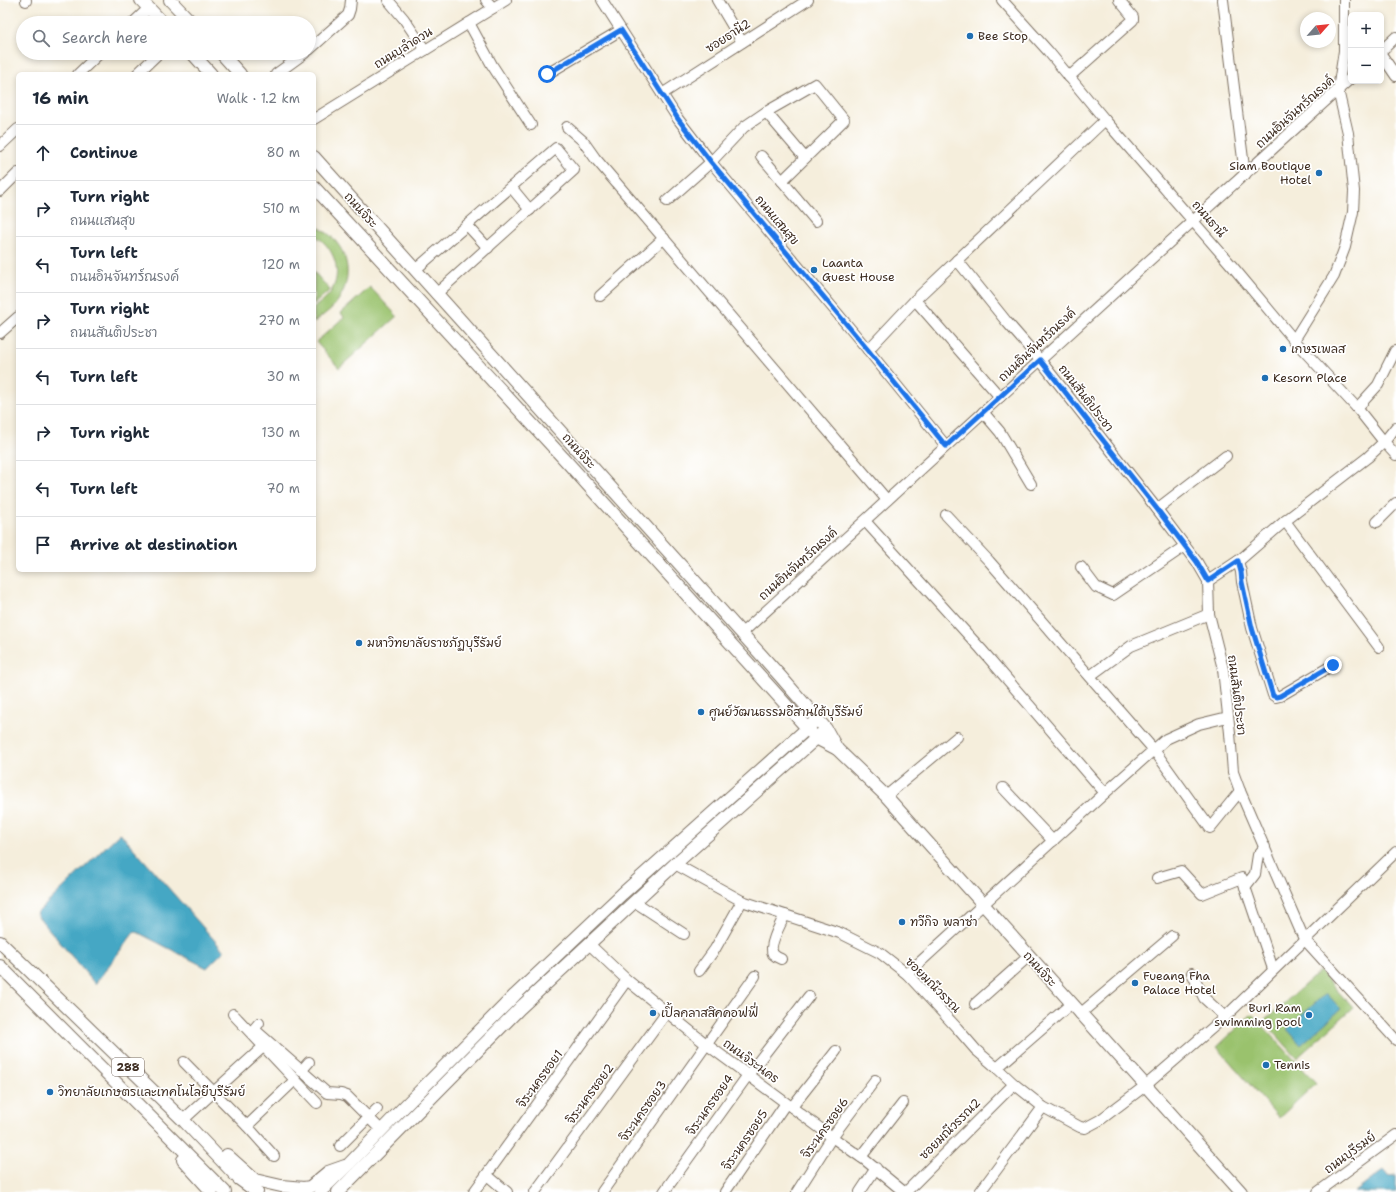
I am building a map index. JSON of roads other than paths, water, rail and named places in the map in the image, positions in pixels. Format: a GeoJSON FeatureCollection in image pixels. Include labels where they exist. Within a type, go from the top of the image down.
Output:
{"type":"FeatureCollection","features":[{"type":"Feature","properties":{"kind":"main road"},"geometry":{"type":"LineString","coordinates":[[170,0],[185,16]]}},
{"type":"Feature","properties":{"kind":"main road"},"geometry":{"type":"LineString","coordinates":[[145,4],[156,16]]}},
{"type":"Feature","properties":{"kind":"main road"},"geometry":{"type":"LineString","coordinates":[[198,60],[209,72]]}},
{"type":"Feature","properties":{"kind":"main road"},"geometry":{"type":"LineString","coordinates":[[227,60],[238,72]]}},
{"type":"Feature","properties":{"kind":"main road","name":"ถนนจิระ"},"geometry":{"type":"LineString","coordinates":[[316,159],[742,633],[826,729],[837,749]]}},
{"type":"Feature","properties":{"kind":"main road","name":"ถนนจิระ"},"geometry":{"type":"LineString","coordinates":[[316,188],[556,449],[816,738],[837,749],[886,796],[1241,1192]]}},
{"type":"Feature","properties":{"kind":"main road"},"geometry":{"type":"LineString","coordinates":[[556,449],[560,451],[565,449],[568,445],[567,438]]}},
{"type":"Feature","properties":{"kind":"main road"},"geometry":{"type":"LineString","coordinates":[[567,462],[565,458],[568,452],[573,449],[579,451]]}},
{"type":"Feature","properties":{"kind":"main road"},"geometry":{"type":"LineString","coordinates":[[367,1155],[382,1130],[515,995],[622,894],[817,719]]}},
{"type":"Feature","properties":{"kind":"main road"},"geometry":{"type":"LineString","coordinates":[[320,1192],[353,1169],[520,1008],[675,864],[826,729]]}},
{"type":"Feature","properties":{"kind":"main road","name":"288"},"geometry":{"type":"LineString","coordinates":[[0,942],[184,1121],[239,1179],[257,1192]]}},
{"type":"Feature","properties":{"kind":"main road","name":"288"},"geometry":{"type":"LineString","coordinates":[[0,966],[225,1192]]}},
{"type":"Feature","properties":{"kind":"main road"},"geometry":{"type":"LineString","coordinates":[[152,1117],[175,1151],[212,1192]]}},
{"type":"Feature","properties":{"kind":"main road"},"geometry":{"type":"LineString","coordinates":[[184,1121],[200,1130],[255,1180],[281,1186],[304,1188],[310,1187],[328,1172],[353,1169]]}},
{"type":"Feature","properties":{"kind":"main road"},"geometry":{"type":"LineString","coordinates":[[338,1192],[353,1169]]}},
{"type":"Feature","properties":{"kind":"main road"},"geometry":{"type":"LineString","coordinates":[[347,1192],[353,1169]]}},
{"type":"Feature","properties":{"kind":"street"},"geometry":{"type":"LineString","coordinates":[[316,44],[348,15],[351,0]]}},
{"type":"Feature","properties":{"kind":"street"},"geometry":{"type":"LineString","coordinates":[[388,0],[400,14],[425,50]]}},
{"type":"Feature","properties":{"kind":"street"},"geometry":{"type":"LineString","coordinates":[[486,0],[493,8]]}},
{"type":"Feature","properties":{"kind":"street","name":"ถนนบุลำดวน"},"geometry":{"type":"LineString","coordinates":[[316,118],[506,0]]}},
{"type":"Feature","properties":{"kind":"street","name":"ถนนแสนสุข"},"geometry":{"type":"LineString","coordinates":[[602,0],[678,119],[711,162],[946,446]]}},
{"type":"Feature","properties":{"kind":"street"},"geometry":{"type":"LineString","coordinates":[[717,0],[742,42]]}},
{"type":"Feature","properties":{"kind":"street","name":"ซอยธานี2"},"geometry":{"type":"LineString","coordinates":[[662,94],[808,0]]}},
{"type":"Feature","properties":{"kind":"street","name":"ถนนธานี"},"geometry":{"type":"LineString","coordinates":[[1002,0],[1294,340],[1357,408],[1396,455]]}},
{"type":"Feature","properties":{"kind":"street"},"geometry":{"type":"LineString","coordinates":[[1069,77],[1133,20],[1119,0]]}},
{"type":"Feature","properties":{"kind":"street"},"geometry":{"type":"LineString","coordinates":[[1223,0],[1245,174]]}},
{"type":"Feature","properties":{"kind":"street"},"geometry":{"type":"LineString","coordinates":[[1294,340],[1334,276],[1345,247],[1350,224],[1354,191],[1348,134],[1338,90],[1344,51],[1344,0]]}},
{"type":"Feature","properties":{"kind":"street"},"geometry":{"type":"LineString","coordinates":[[137,16],[145,4]]}},
{"type":"Feature","properties":{"kind":"street"},"geometry":{"type":"LineString","coordinates":[[469,23],[492,66],[531,125]]}},
{"type":"Feature","properties":{"kind":"street"},"geometry":{"type":"LineString","coordinates":[[547,74],[621,30]]}},
{"type":"Feature","properties":{"kind":"street"},"geometry":{"type":"LineString","coordinates":[[1384,48],[1396,37]]}},
{"type":"Feature","properties":{"kind":"street"},"geometry":{"type":"LineString","coordinates":[[1384,58],[1396,76]]}},
{"type":"Feature","properties":{"kind":"street"},"geometry":{"type":"LineString","coordinates":[[80,72],[93,60]]}},
{"type":"Feature","properties":{"kind":"street"},"geometry":{"type":"LineString","coordinates":[[148,70],[154,60]]}},
{"type":"Feature","properties":{"kind":"street"},"geometry":{"type":"LineString","coordinates":[[279,72],[295,60]]}},
{"type":"Feature","properties":{"kind":"street","name":"ถนนอินจันทร์ณรงค์"},"geometry":{"type":"LineString","coordinates":[[742,633],[1348,81]]}},
{"type":"Feature","properties":{"kind":"street"},"geometry":{"type":"LineString","coordinates":[[667,201],[711,162],[744,127],[766,112],[815,84],[844,120],[782,181]]}},
{"type":"Feature","properties":{"kind":"street"},"geometry":{"type":"LineString","coordinates":[[766,112],[805,158]]}},
{"type":"Feature","properties":{"kind":"street"},"geometry":{"type":"LineString","coordinates":[[868,350],[915,300],[1105,120]]}},
{"type":"Feature","properties":{"kind":"street"},"geometry":{"type":"LineString","coordinates":[[567,127],[583,141],[595,158],[887,500]]}},
{"type":"Feature","properties":{"kind":"street"},"geometry":{"type":"LineString","coordinates":[[0,146],[16,131]]}},
{"type":"Feature","properties":{"kind":"street"},"geometry":{"type":"LineString","coordinates":[[415,270],[556,148],[574,170],[436,294]]}},
{"type":"Feature","properties":{"kind":"street"},"geometry":{"type":"LineString","coordinates":[[761,156],[816,221]]}},
{"type":"Feature","properties":{"kind":"street"},"geometry":{"type":"LineString","coordinates":[[0,192],[16,175]]}},
{"type":"Feature","properties":{"kind":"street"},"geometry":{"type":"LineString","coordinates":[[511,187],[530,210]]}},
{"type":"Feature","properties":{"kind":"street"},"geometry":{"type":"LineString","coordinates":[[467,225],[488,248]]}},
{"type":"Feature","properties":{"kind":"street"},"geometry":{"type":"LineString","coordinates":[[600,296],[664,238]]}},
{"type":"Feature","properties":{"kind":"street","name":"ถนนสันติประชา"},"geometry":{"type":"LineString","coordinates":[[957,260],[1040,360],[1157,509],[1197,562],[1208,581],[1209,614],[1223,669],[1232,772],[1304,940],[1396,1040]]}},
{"type":"Feature","properties":{"kind":"street"},"geometry":{"type":"LineString","coordinates":[[915,300],[1000,398]]}},
{"type":"Feature","properties":{"kind":"street"},"geometry":{"type":"LineString","coordinates":[[2,327],[16,318]]}},
{"type":"Feature","properties":{"kind":"street"},"geometry":{"type":"LineString","coordinates":[[1357,408],[1378,385],[1394,351]]}},
{"type":"Feature","properties":{"kind":"street"},"geometry":{"type":"LineString","coordinates":[[983,412],[1000,432],[1031,484]]}},
{"type":"Feature","properties":{"kind":"street"},"geometry":{"type":"LineString","coordinates":[[1208,581],[1238,561],[1285,521],[1368,457],[1384,442],[1396,427]]}},
{"type":"Feature","properties":{"kind":"street"},"geometry":{"type":"LineString","coordinates":[[1157,509],[1226,456]]}},
{"type":"Feature","properties":{"kind":"street"},"geometry":{"type":"LineString","coordinates":[[1377,522],[1396,503]]}},
{"type":"Feature","properties":{"kind":"street"},"geometry":{"type":"LineString","coordinates":[[946,515],[989,561],[1154,750],[1210,828],[1240,791]]}},
{"type":"Feature","properties":{"kind":"street"},"geometry":{"type":"LineString","coordinates":[[865,521],[981,649],[1105,793]]}},
{"type":"Feature","properties":{"kind":"street"},"geometry":{"type":"LineString","coordinates":[[1285,521],[1379,647]]}},
{"type":"Feature","properties":{"kind":"street"},"geometry":{"type":"LineString","coordinates":[[1081,567],[1096,587],[1113,595],[1185,546]]}},
{"type":"Feature","properties":{"kind":"street"},"geometry":{"type":"LineString","coordinates":[[1238,561],[1252,628],[1273,696],[1280,696],[1333,665]]}},
{"type":"Feature","properties":{"kind":"street"},"geometry":{"type":"LineString","coordinates":[[1090,676],[1131,646],[1209,614]]}},
{"type":"Feature","properties":{"kind":"street"},"geometry":{"type":"LineString","coordinates":[[907,974],[1166,739],[1199,724],[1228,717]]}},
{"type":"Feature","properties":{"kind":"street"},"geometry":{"type":"LineString","coordinates":[[886,796],[958,737]]}},
{"type":"Feature","properties":{"kind":"street"},"geometry":{"type":"LineString","coordinates":[[1003,788],[1053,841]]}},
{"type":"Feature","properties":{"kind":"street"},"geometry":{"type":"LineString","coordinates":[[1245,887],[1255,874],[1258,855],[1265,847]]}},
{"type":"Feature","properties":{"kind":"street"},"geometry":{"type":"LineString","coordinates":[[1145,1086],[1225,1016],[1396,852]]}},
{"type":"Feature","properties":{"kind":"street","name":"ซอยมณีวรรณ"},"geometry":{"type":"LineString","coordinates":[[675,864],[742,901],[840,933],[880,953],[907,974],[976,1050],[1014,1084],[1043,1107],[1080,1127],[1085,1128],[1100,1120],[1145,1086]]}},
{"type":"Feature","properties":{"kind":"street"},"geometry":{"type":"LineString","coordinates":[[1157,878],[1181,871],[1202,894],[1242,878],[1273,969]]}},
{"type":"Feature","properties":{"kind":"street"},"geometry":{"type":"LineString","coordinates":[[699,971],[715,949],[742,901]]}},
{"type":"Feature","properties":{"kind":"street"},"geometry":{"type":"LineString","coordinates":[[635,902],[684,934]]}},
{"type":"Feature","properties":{"kind":"street"},"geometry":{"type":"LineString","coordinates":[[781,959],[774,954],[772,950],[776,933],[785,915]]}},
{"type":"Feature","properties":{"kind":"street"},"geometry":{"type":"LineString","coordinates":[[1080,1014],[1172,936]]}},
{"type":"Feature","properties":{"kind":"street","name":"ถนนจิระนคร"},"geometry":{"type":"LineString","coordinates":[[589,944],[627,980],[706,1044],[876,1168],[905,1192]]}},
{"type":"Feature","properties":{"kind":"street"},"geometry":{"type":"LineString","coordinates":[[975,1004],[1029,956]]}},
{"type":"Feature","properties":{"kind":"street"},"geometry":{"type":"LineString","coordinates":[[1192,973],[1204,998],[1225,1016]]}},
{"type":"Feature","properties":{"kind":"street","name":"จิระนครซอย3"},"geometry":{"type":"LineString","coordinates":[[602,1192],[755,976]]}},
{"type":"Feature","properties":{"kind":"street","name":"จิระนครซอย1"},"geometry":{"type":"LineString","coordinates":[[474,1192],[627,980]]}},
{"type":"Feature","properties":{"kind":"street","name":"จิระนครซอย4"},"geometry":{"type":"LineString","coordinates":[[664,1192],[748,1075],[809,996]]}},
{"type":"Feature","properties":{"kind":"street"},"geometry":{"type":"LineString","coordinates":[[997,1068],[1072,1003]]}},
{"type":"Feature","properties":{"kind":"street","name":"จิระนครซอย2"},"geometry":{"type":"LineString","coordinates":[[535,1192],[667,1012]]}},
{"type":"Feature","properties":{"kind":"street"},"geometry":{"type":"LineString","coordinates":[[233,1014],[318,1103]]}},
{"type":"Feature","properties":{"kind":"street"},"geometry":{"type":"LineString","coordinates":[[259,1023],[254,1029],[301,1071],[327,1093],[347,1096],[382,1130]]}},
{"type":"Feature","properties":{"kind":"street"},"geometry":{"type":"LineString","coordinates":[[184,1121],[214,1092],[264,1048]]}},
{"type":"Feature","properties":{"kind":"street","name":"จิระนครซอย5"},"geometry":{"type":"LineString","coordinates":[[725,1192],[789,1105],[836,1051]]}},
{"type":"Feature","properties":{"kind":"street"},"geometry":{"type":"LineString","coordinates":[[184,1062],[247,1126],[274,1156]]}},
{"type":"Feature","properties":{"kind":"street"},"geometry":{"type":"LineString","coordinates":[[301,1071],[309,1062]]}},
{"type":"Feature","properties":{"kind":"street"},"geometry":{"type":"LineString","coordinates":[[247,1126],[295,1080]]}},
{"type":"Feature","properties":{"kind":"street","name":"จิระนครซอย6"},"geometry":{"type":"LineString","coordinates":[[797,1192],[832,1137],[875,1080]]}},
{"type":"Feature","properties":{"kind":"street","name":"ซอยมณีวรรณ2"},"geometry":{"type":"LineString","coordinates":[[905,1192],[1014,1084]]}},
{"type":"Feature","properties":{"kind":"street"},"geometry":{"type":"LineString","coordinates":[[861,1157],[903,1103]]}},
{"type":"Feature","properties":{"kind":"street"},"geometry":{"type":"LineString","coordinates":[[980,1192],[1043,1107]]}},
{"type":"Feature","properties":{"kind":"street"},"geometry":{"type":"LineString","coordinates":[[340,1146],[377,1109]]}},
{"type":"Feature","properties":{"kind":"street","name":"ถนนบุรีรมย์"},"geometry":{"type":"LineString","coordinates":[[1318,1192],[1396,1135]]}},
{"type":"Feature","properties":{"kind":"street"},"geometry":{"type":"LineString","coordinates":[[860,1192],[876,1168]]}},
{"type":"Feature","properties":{"kind":"street"},"geometry":{"type":"LineString","coordinates":[[487,1174],[507,1192]]}},
{"type":"Feature","properties":{"kind":"water"},"geometry":{"type":"Polygon","coordinates":[[[120,833],[224,951],[207,968],[135,931],[95,984],[36,914],[120,833]]]}},
{"type":"Feature","properties":{"kind":"water"},"geometry":{"type":"Polygon","coordinates":[[[1326,993],[1341,1009],[1301,1045],[1287,1029],[1326,993]]]}},
{"type":"Feature","properties":{"kind":"water"},"geometry":{"type":"Polygon","coordinates":[[[1384,1170],[1389,1176],[1396,1175],[1396,1192],[1355,1192],[1384,1170]]]}},
{"type":"Feature","properties":{"kind":"place","name":"Bee Stop"},"geometry":{"type":"Point","coordinates":[970,36]}},
{"type":"Feature","properties":{"kind":"place","name":"Siam Boutique Hotel"},"geometry":{"type":"Point","coordinates":[1319,173]}},
{"type":"Feature","properties":{"kind":"place","name":"Laanta Guest House"},"geometry":{"type":"Point","coordinates":[814,270]}},
{"type":"Feature","properties":{"kind":"place","name":"เกษรเพลส"},"geometry":{"type":"Point","coordinates":[1283,349]}},
{"type":"Feature","properties":{"kind":"place","name":"Kesorn Place"},"geometry":{"type":"Point","coordinates":[1265,378]}},
{"type":"Feature","properties":{"kind":"place","name":"มหาวิทยาลัยราชภัฏบุรีรัมย์"},"geometry":{"type":"Point","coordinates":[359,643]}},
{"type":"Feature","properties":{"kind":"place","name":"ศูนย์วัฒนธรรมอีสานใต้บุรีรัมย์"},"geometry":{"type":"Point","coordinates":[701,712]}},
{"type":"Feature","properties":{"kind":"place","name":"ทวีกิจ พลาซ่า"},"geometry":{"type":"Point","coordinates":[902,922]}},
{"type":"Feature","properties":{"kind":"place","name":"Fueang Fha Palace Hotel"},"geometry":{"type":"Point","coordinates":[1135,983]}},
{"type":"Feature","properties":{"kind":"place","name":"เปิ้ลคลาสสิคคอฟฟี่"},"geometry":{"type":"Point","coordinates":[653,1013]}},
{"type":"Feature","properties":{"kind":"place","name":"Buri Ram swimming pool"},"geometry":{"type":"Point","coordinates":[1309,1015]}},
{"type":"Feature","properties":{"kind":"place","name":"Tennis"},"geometry":{"type":"Point","coordinates":[1266,1065]}},
{"type":"Feature","properties":{"kind":"place","name":"วิทยาลัยเกษตรและเทคโนโลยีบุรีรัมย์"},"geometry":{"type":"Point","coordinates":[50,1092]}}]}
